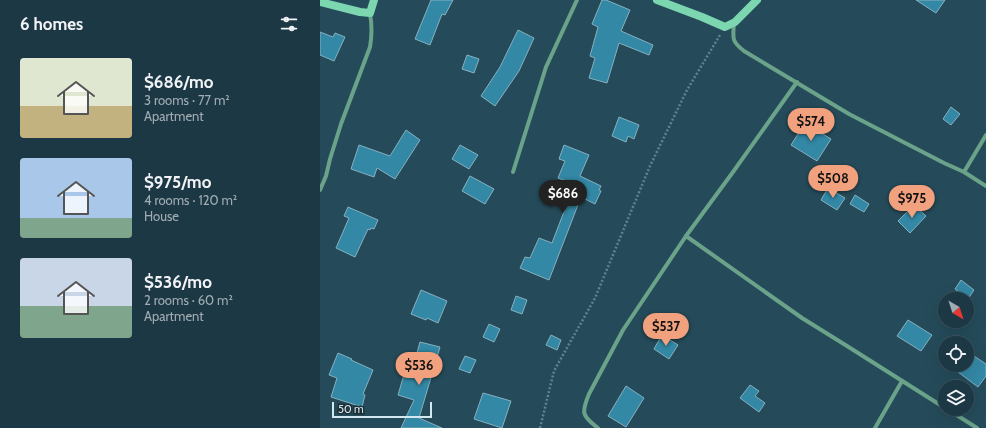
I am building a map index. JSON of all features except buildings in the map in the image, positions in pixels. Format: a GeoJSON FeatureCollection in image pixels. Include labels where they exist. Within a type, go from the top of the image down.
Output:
{"type":"FeatureCollection","features":[{"type":"Feature","properties":{"kind":"main road"},"geometry":{"type":"LineString","coordinates":[[320,2],[370,13],[374,0]]}},
{"type":"Feature","properties":{"kind":"main road"},"geometry":{"type":"LineString","coordinates":[[657,0],[702,17],[725,28],[734,22],[757,0]]}},
{"type":"Feature","properties":{"kind":"street"},"geometry":{"type":"LineString","coordinates":[[513,172],[546,67],[577,0]]}},
{"type":"Feature","properties":{"kind":"street"},"geometry":{"type":"LineString","coordinates":[[320,190],[326,176],[340,124],[370,47],[372,23],[370,13]]}},
{"type":"Feature","properties":{"kind":"street"},"geometry":{"type":"LineString","coordinates":[[734,22],[733,38],[741,49],[849,114],[964,172],[986,186]]}},
{"type":"Feature","properties":{"kind":"street"},"geometry":{"type":"LineString","coordinates":[[598,428],[584,416],[585,405],[589,394],[623,330],[686,236],[796,82]]}},
{"type":"Feature","properties":{"kind":"street"},"geometry":{"type":"LineString","coordinates":[[964,172],[986,135]]}},
{"type":"Feature","properties":{"kind":"street"},"geometry":{"type":"LineString","coordinates":[[686,236],[802,318],[938,403]]}},
{"type":"Feature","properties":{"kind":"street"},"geometry":{"type":"LineString","coordinates":[[875,428],[902,381]]}},
{"type":"Feature","properties":{"kind":"street"},"geometry":{"type":"LineString","coordinates":[[958,416],[977,428]]}},
{"type":"Feature","properties":{"kind":"path"},"geometry":{"type":"LineString","coordinates":[[540,428],[554,371],[595,298],[650,166],[687,90],[725,28]]}}]}
